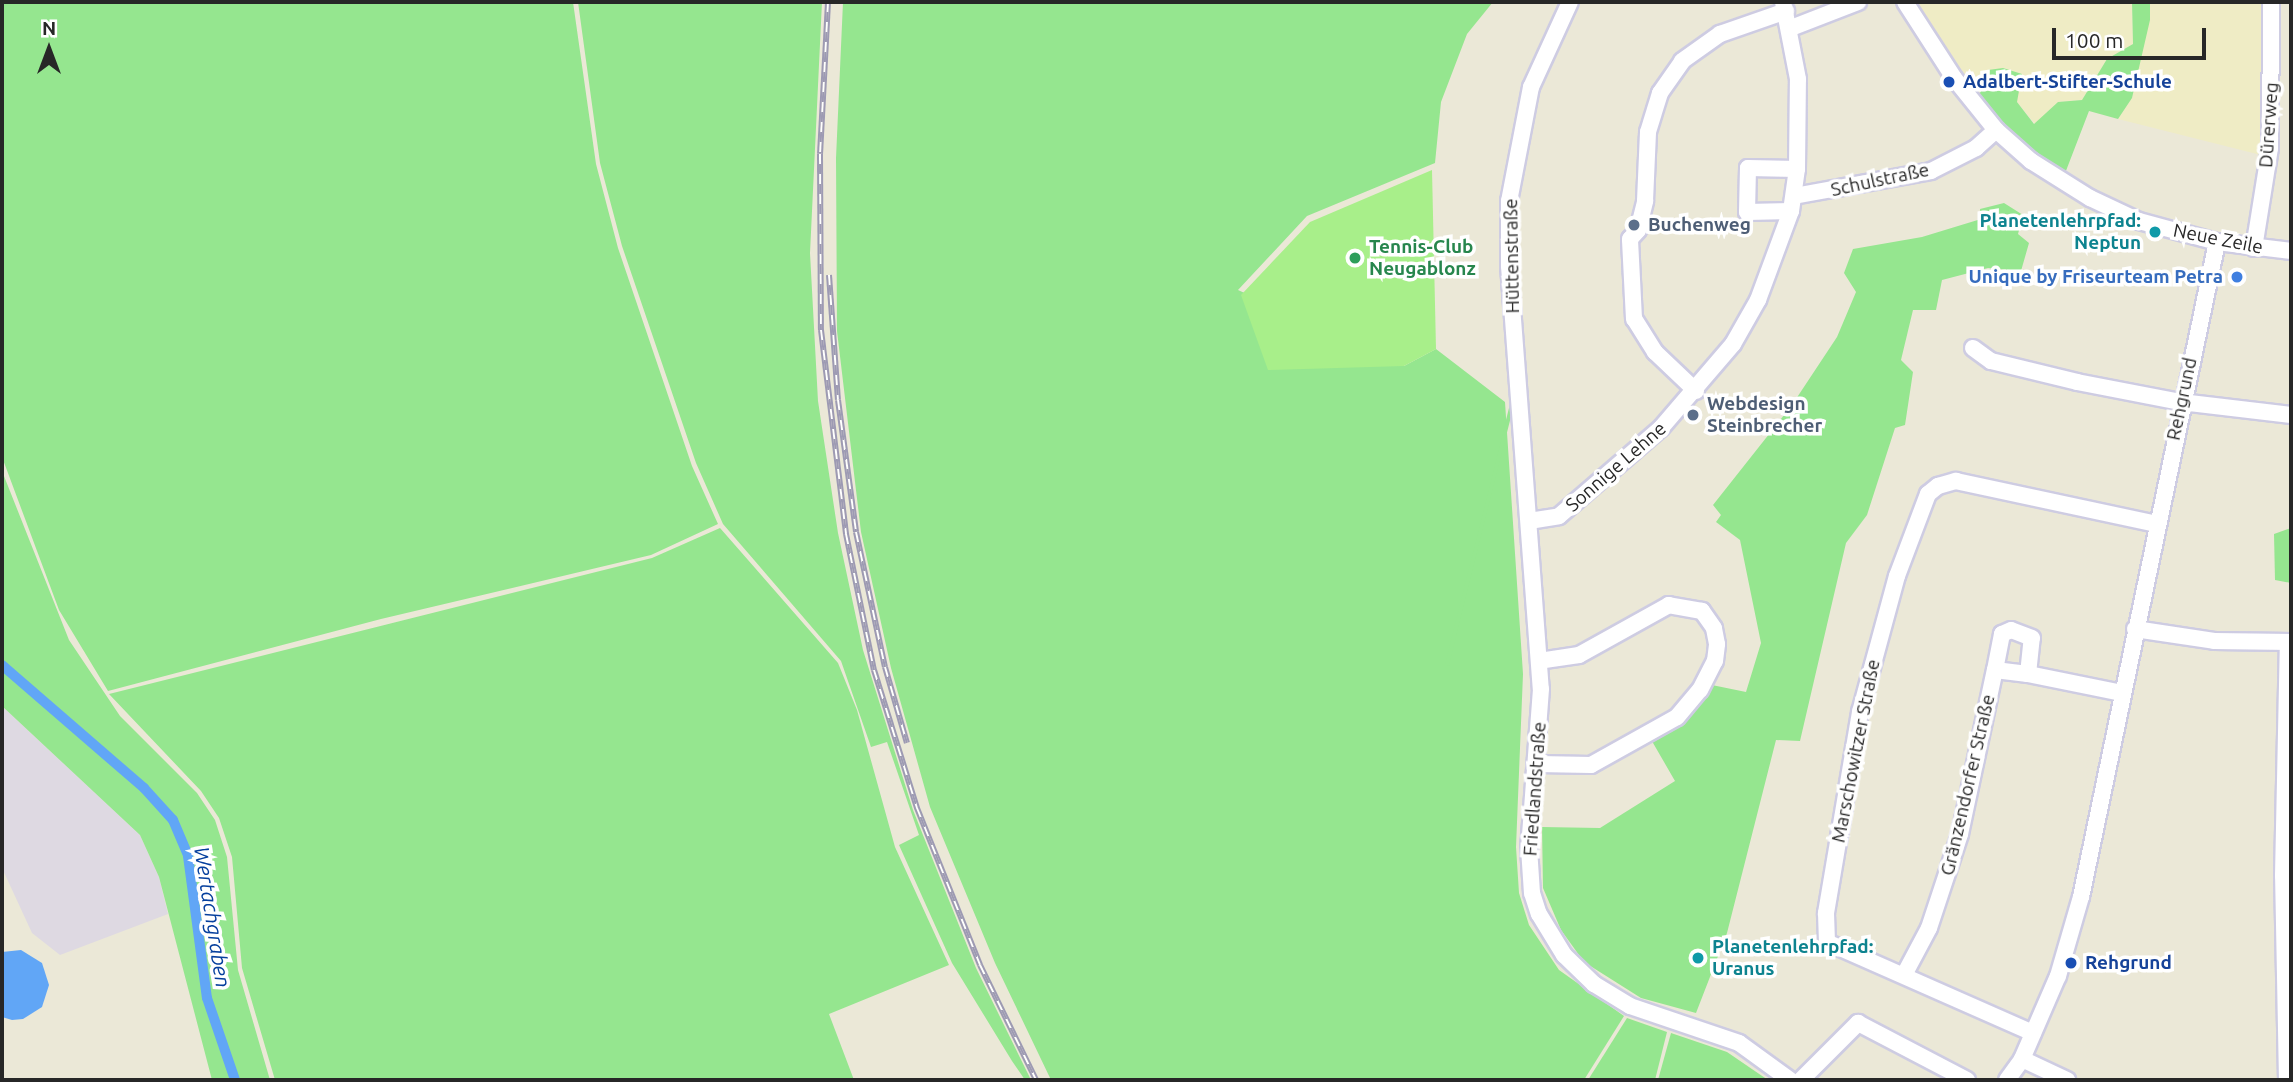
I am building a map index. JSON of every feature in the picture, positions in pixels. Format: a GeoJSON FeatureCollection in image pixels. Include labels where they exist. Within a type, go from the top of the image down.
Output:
{"type":"FeatureCollection","features":[{"type":"Feature","properties":{"kind":"street","name":"Hüttenstraße"},"geometry":{"type":"LineString","coordinates":[[1529,521],[1509,266],[1509,201],[1528,97],[1570,2]]}},
{"type":"Feature","properties":{"kind":"street"},"geometry":{"type":"LineString","coordinates":[[1791,27],[1858,2]]}},
{"type":"Feature","properties":{"kind":"street","name":"Neue Zeile"},"geometry":{"type":"LineString","coordinates":[[1905,2],[1946,67],[1996,130],[2031,161],[2090,198],[2139,221],[2217,242],[2291,251]]}},
{"type":"Feature","properties":{"kind":"street","name":"Dürerweg"},"geometry":{"type":"LineString","coordinates":[[2254,248],[2270,148],[2271,2]]}},
{"type":"Feature","properties":{"kind":"street","name":"Sonnige Lehne"},"geometry":{"type":"LineString","coordinates":[[1529,521],[1559,516],[1575,505],[1696,391],[1733,344],[1758,300],[1792,204],[1797,169],[1801,123],[1791,27],[1784,6]]}},
{"type":"Feature","properties":{"kind":"street"},"geometry":{"type":"LineString","coordinates":[[1696,391],[1655,352],[1634,319],[1630,239],[1639,230],[1645,201],[1648,132],[1660,93],[1682,61],[1720,34],[1784,6]]}},
{"type":"Feature","properties":{"kind":"street","name":"Schulstraße"},"geometry":{"type":"LineString","coordinates":[[1792,204],[1931,171],[1976,148],[1996,130]]}},
{"type":"Feature","properties":{"kind":"street"},"geometry":{"type":"LineString","coordinates":[[1792,204],[1746,212],[1748,169],[1797,169]]}},
{"type":"Feature","properties":{"kind":"street","name":"Rehgrund"},"geometry":{"type":"LineString","coordinates":[[2007,1080],[2022,1059],[2058,976],[2081,897],[2181,402],[2217,242]]}},
{"type":"Feature","properties":{"kind":"street"},"geometry":{"type":"LineString","coordinates":[[1973,348],[1991,361],[2025,371],[2181,402],[2291,415]]}},
{"type":"Feature","properties":{"kind":"street","name":"Marschowitzer Straße"},"geometry":{"type":"LineString","coordinates":[[2033,1033],[1827,943],[1826,913],[1860,712],[1897,576],[1928,494],[1956,481],[2156,524]]}},
{"type":"Feature","properties":{"kind":"street","name":"Friedlandstraße"},"geometry":{"type":"LineString","coordinates":[[1529,521],[1539,661],[1538,764],[1530,836],[1532,893],[1539,914],[1574,967],[1630,1006],[1739,1043],[1790,1080]]}},
{"type":"Feature","properties":{"kind":"street"},"geometry":{"type":"LineString","coordinates":[[1538,764],[1591,765],[1677,717],[1700,690],[1715,661],[1717,644],[1714,628],[1702,611],[1669,605],[1579,655],[1539,661]]}},
{"type":"Feature","properties":{"kind":"street"},"geometry":{"type":"LineString","coordinates":[[2135,629],[2214,641],[2290,642],[2283,876],[2287,1080]]}},
{"type":"Feature","properties":{"kind":"street","name":"Gränzendorfer Straße"},"geometry":{"type":"LineString","coordinates":[[1905,975],[1929,928],[1960,834],[1995,670],[1998,641],[2011,630],[2032,638],[2028,674]]}},
{"type":"Feature","properties":{"kind":"street","name":"Gränzendorfer Straße"},"geometry":{"type":"LineString","coordinates":[[1995,670],[2122,693]]}},
{"type":"Feature","properties":{"kind":"street"},"geometry":{"type":"LineString","coordinates":[[1801,1080],[1858,1023],[1966,1080]]}},
{"type":"Feature","properties":{"kind":"street"},"geometry":{"type":"LineString","coordinates":[[2022,1059],[2067,1080]]}},
{"type":"Feature","properties":{"kind":"shaded area"},"geometry":{"type":"Polygon","coordinates":[[[1912,2],[2132,2],[2133,44],[2107,59],[2082,100],[2058,102],[2035,124],[2017,102],[1978,99],[1912,2]]]}},
{"type":"Feature","properties":{"kind":"shaded area"},"geometry":{"type":"Polygon","coordinates":[[[2150,2],[2267,2],[2265,156],[2118,119],[2132,98],[2150,2]]]}},
{"type":"Feature","properties":{"kind":"shaded area"},"geometry":{"type":"Polygon","coordinates":[[[2,706],[140,835],[159,877],[168,914],[60,955],[32,933],[2,868],[2,706]]]}},
{"type":"Feature","properties":{"kind":"green space"},"geometry":{"type":"Polygon","coordinates":[[[2,2],[573,2],[596,164],[618,248],[692,466],[718,524],[651,555],[381,619],[108,691],[59,610],[2,457],[2,2]]]}},
{"type":"Feature","properties":{"kind":"green space"},"geometry":{"type":"Polygon","coordinates":[[[578,2],[822,2],[810,253],[818,401],[838,533],[863,650],[913,810],[976,968],[1031,1080],[1025,1080],[1012,1061],[952,963],[899,845],[919,835],[887,742],[871,747],[841,661],[723,524],[696,463],[622,246],[600,163],[578,2]]]}},
{"type":"Feature","properties":{"kind":"green space"},"geometry":{"type":"Polygon","coordinates":[[[843,2],[1493,2],[1467,34],[1441,102],[1435,163],[1307,216],[1238,290],[1404,366],[1436,349],[1505,402],[1523,674],[1516,847],[1519,893],[1529,925],[1559,970],[1624,1016],[1584,1080],[1051,1080],[995,963],[930,807],[891,668],[861,532],[837,331],[836,158],[843,2]]]}},
{"type":"Feature","properties":{"kind":"green space"},"geometry":{"type":"Polygon","coordinates":[[[2132,2],[2150,2],[2150,20],[2132,98],[2118,119],[2089,111],[2064,176],[1999,127],[1978,99],[1988,70],[2003,68],[2022,74],[2017,102],[2034,124],[2058,102],[2082,100],[2107,59],[2133,44],[2132,2]]]}},
{"type":"Feature","properties":{"kind":"green space","name":"Tennis-Club Neugablonz"},"geometry":{"type":"Polygon","coordinates":[[[1432,170],[1436,349],[1404,366],[1268,370],[1241,295],[1310,222],[1432,170]]]}},
{"type":"Feature","properties":{"kind":"green space"},"geometry":{"type":"Polygon","coordinates":[[[2004,203],[2023,215],[2018,234],[2029,243],[2021,271],[1988,268],[1942,280],[1936,310],[1913,310],[1901,360],[1913,372],[1905,425],[1895,428],[1867,515],[1846,543],[1800,741],[1776,740],[1727,933],[1696,1013],[1641,998],[1584,962],[1561,930],[1543,888],[1542,827],[1600,828],[1675,781],[1649,736],[1707,684],[1746,692],[1761,643],[1740,540],[1716,522],[1721,515],[1713,505],[1792,405],[1837,337],[1856,292],[1844,273],[1853,249],[1922,237],[1981,219],[1980,209],[2004,203]]]}},
{"type":"Feature","properties":{"kind":"green space"},"geometry":{"type":"Polygon","coordinates":[[[1510,404],[1514,405],[1449,666],[1445,665],[1510,404]]]}},
{"type":"Feature","properties":{"kind":"green space"},"geometry":{"type":"Polygon","coordinates":[[[2,471],[69,640],[120,716],[197,793],[215,820],[227,857],[238,970],[270,1080],[212,1080],[159,877],[140,835],[2,706],[2,471]]]}},
{"type":"Feature","properties":{"kind":"green space"},"geometry":{"type":"Polygon","coordinates":[[[720,528],[838,663],[857,710],[895,847],[949,965],[829,1014],[854,1080],[275,1080],[242,968],[232,857],[219,818],[201,791],[109,694],[652,558],[720,528]]]}},
{"type":"Feature","properties":{"kind":"green space"},"geometry":{"type":"Polygon","coordinates":[[[2291,528],[2291,583],[2275,580],[2274,534],[2291,528]]]}},
{"type":"Feature","properties":{"kind":"green space"},"geometry":{"type":"Polygon","coordinates":[[[1627,1018],[1667,1032],[1655,1080],[1588,1080],[1627,1018]]]}},
{"type":"Feature","properties":{"kind":"green space"},"geometry":{"type":"Polygon","coordinates":[[[1671,1033],[1727,1052],[1768,1080],[1658,1080],[1671,1033]]]}},
{"type":"Feature","properties":{"kind":"water"},"geometry":{"type":"Polygon","coordinates":[[[21,950],[42,963],[49,985],[42,1007],[23,1019],[12,1020],[2,1017],[2,952],[21,950]]]}},
{"type":"Feature","properties":{"kind":"waterway","name":"Wertachgraben"},"geometry":{"type":"LineString","coordinates":[[2,665],[144,788],[173,820],[188,856],[207,998],[235,1080]]}},
{"type":"Feature","properties":{"kind":"railway"},"geometry":{"type":"LineString","coordinates":[[828,2],[820,154],[821,330],[846,534],[874,670],[917,808],[980,965],[1036,1080]]}},
{"type":"Feature","properties":{"kind":"railway"},"geometry":{"type":"LineString","coordinates":[[829,275],[838,400],[856,532],[885,667],[907,743]]}},
{"type":"Feature","properties":{"kind":"place","name":"Adalbert-Stifter-Schule"},"geometry":{"type":"Point","coordinates":[1949,82]}},
{"type":"Feature","properties":{"kind":"place","name":"Buchenweg"},"geometry":{"type":"Point","coordinates":[1634,225]}},
{"type":"Feature","properties":{"kind":"place","name":"Planetenlehrpfad: Neptun"},"geometry":{"type":"Point","coordinates":[2155,232]}},
{"type":"Feature","properties":{"kind":"place","name":"Tennis-Club Neugablonz"},"geometry":{"type":"Point","coordinates":[1355,258]}},
{"type":"Feature","properties":{"kind":"place","name":"Unique by Friseurteam Petra"},"geometry":{"type":"Point","coordinates":[2237,277]}},
{"type":"Feature","properties":{"kind":"place","name":"Webdesign Steinbrecher"},"geometry":{"type":"Point","coordinates":[1693,415]}},
{"type":"Feature","properties":{"kind":"place","name":"Planetenlehrpfad: Uranus"},"geometry":{"type":"Point","coordinates":[1698,958]}},
{"type":"Feature","properties":{"kind":"place","name":"Rehgrund"},"geometry":{"type":"Point","coordinates":[2071,963]}}]}
